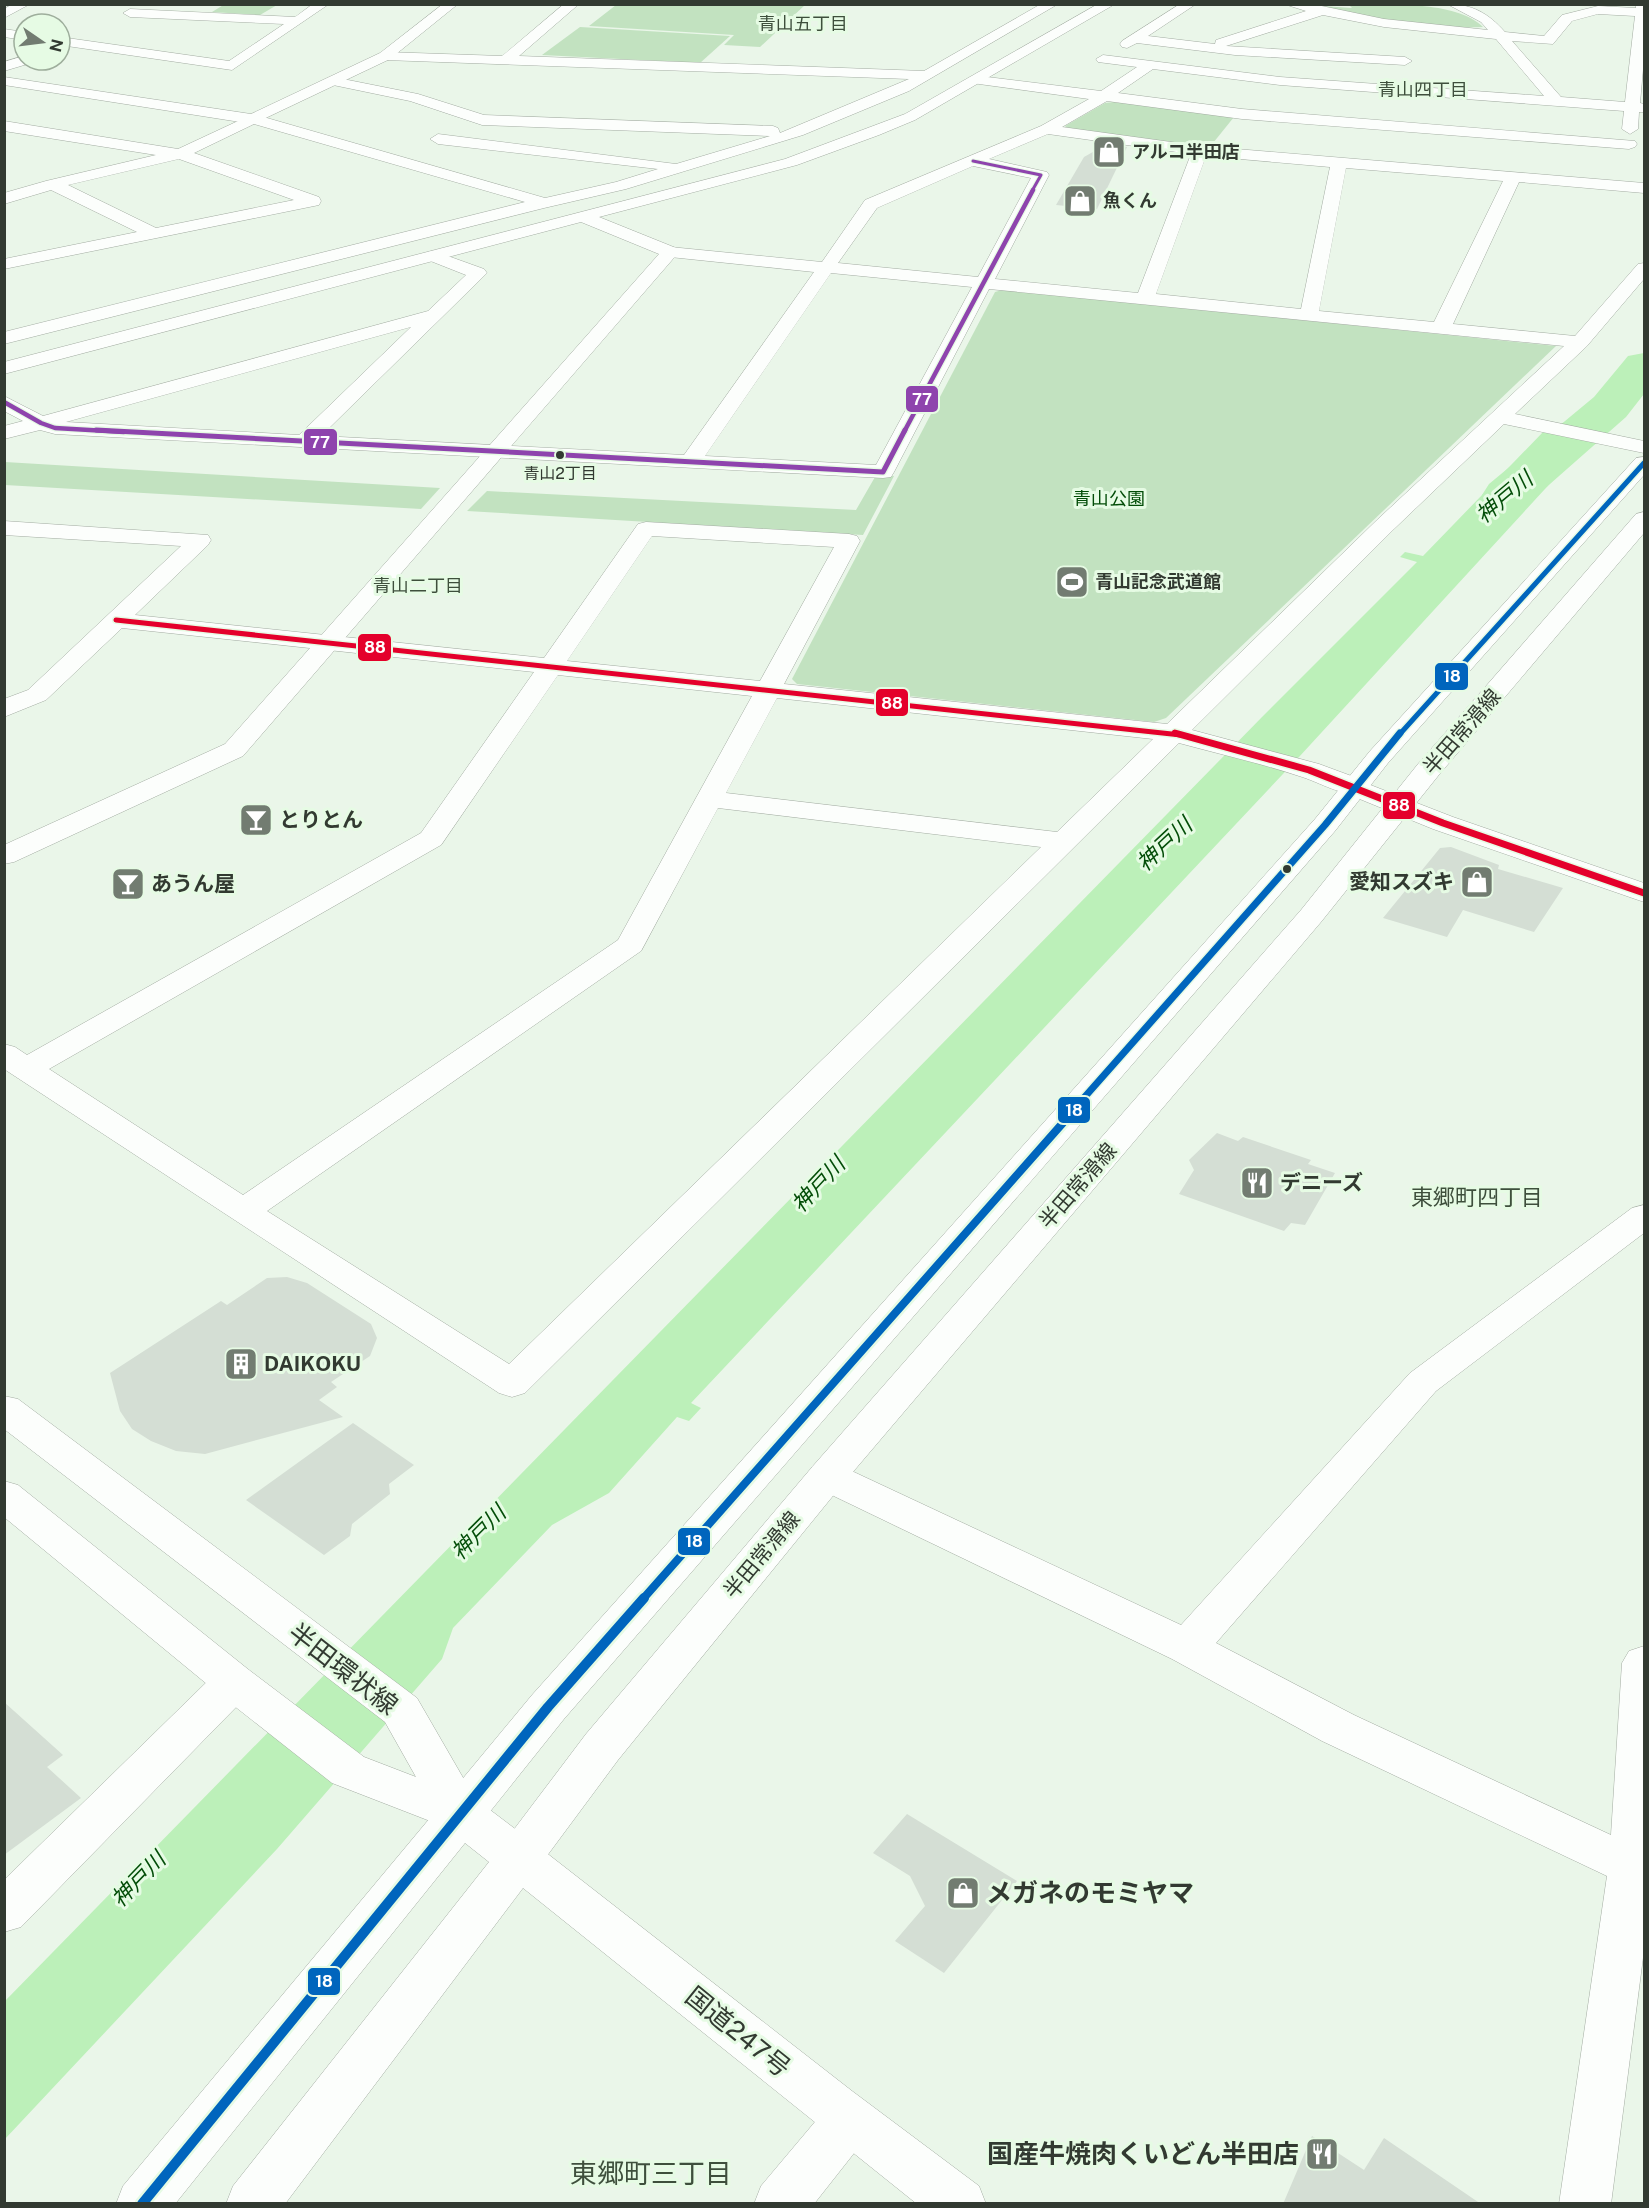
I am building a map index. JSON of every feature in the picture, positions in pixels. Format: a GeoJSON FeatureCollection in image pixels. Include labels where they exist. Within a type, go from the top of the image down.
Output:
{"type":"FeatureCollection","features":[{"type":"Feature","properties":{"kind":"main road"},"geometry":{"type":"LineString","coordinates":[[4,14],[24,4]]}},
{"type":"Feature","properties":{"kind":"main road"},"geometry":{"type":"LineString","coordinates":[[145,4],[125,16],[298,21]]}},
{"type":"Feature","properties":{"kind":"main road"},"geometry":{"type":"LineString","coordinates":[[72,43],[232,66],[323,4]]}},
{"type":"Feature","properties":{"kind":"main road"},"geometry":{"type":"LineString","coordinates":[[4,199],[52,184],[180,154],[385,56],[452,4]]}},
{"type":"Feature","properties":{"kind":"main road"},"geometry":{"type":"LineString","coordinates":[[506,60],[573,4]]}},
{"type":"Feature","properties":{"kind":"main road"},"geometry":{"type":"LineString","coordinates":[[4,338],[543,202],[620,186],[798,132],[904,88],[1052,4]]}},
{"type":"Feature","properties":{"kind":"main road"},"geometry":{"type":"LineString","coordinates":[[4,368],[586,218],[743,176],[836,147],[910,117],[979,80],[1109,4]]}},
{"type":"Feature","properties":{"kind":"main road"},"geometry":{"type":"LineString","coordinates":[[1190,4],[1102,59],[1268,80],[1638,108]]}},
{"type":"Feature","properties":{"kind":"main road"},"geometry":{"type":"LineString","coordinates":[[979,80],[1223,112],[1629,149],[1638,108],[1642,8],[1598,10],[1567,18],[1548,41],[1384,22],[1290,4]]}},
{"type":"Feature","properties":{"kind":"main road"},"geometry":{"type":"LineString","coordinates":[[1453,4],[1486,20],[1556,101]]}},
{"type":"Feature","properties":{"kind":"main road"},"geometry":{"type":"LineString","coordinates":[[1208,48],[1323,10]]}},
{"type":"Feature","properties":{"kind":"main road"},"geometry":{"type":"LineString","coordinates":[[1364,34],[1384,22]]}},
{"type":"Feature","properties":{"kind":"main road"},"geometry":{"type":"LineString","coordinates":[[1429,42],[1445,30]]}},
{"type":"Feature","properties":{"kind":"main road"},"geometry":{"type":"LineString","coordinates":[[72,46],[95,34]]}},
{"type":"Feature","properties":{"kind":"main road"},"geometry":{"type":"LineString","coordinates":[[1135,39],[1208,48],[1323,56],[1409,58],[1368,124]]}},
{"type":"Feature","properties":{"kind":"main road"},"geometry":{"type":"LineString","coordinates":[[1323,56],[1344,45]]}},
{"type":"Feature","properties":{"kind":"main road"},"geometry":{"type":"LineString","coordinates":[[385,56],[925,75]]}},
{"type":"Feature","properties":{"kind":"main road"},"geometry":{"type":"LineString","coordinates":[[690,462],[871,204],[1046,129],[1103,97],[1150,65]]}},
{"type":"Feature","properties":{"kind":"main road"},"geometry":{"type":"LineString","coordinates":[[1223,112],[1268,80]]}},
{"type":"Feature","properties":{"kind":"main road"},"geometry":{"type":"LineString","coordinates":[[4,81],[253,119],[543,202]]}},
{"type":"Feature","properties":{"kind":"main road"},"geometry":{"type":"LineString","coordinates":[[333,81],[413,97],[482,120],[798,132]]}},
{"type":"Feature","properties":{"kind":"main road"},"geometry":{"type":"LineString","coordinates":[[393,159],[482,120]]}},
{"type":"Feature","properties":{"kind":"main road"},"geometry":{"type":"LineString","coordinates":[[4,264],[313,201],[180,154],[8,128]]}},
{"type":"Feature","properties":{"kind":"main road"},"geometry":{"type":"LineString","coordinates":[[1046,129],[1200,151],[1514,176],[1626,180],[1644,188]]}},
{"type":"Feature","properties":{"kind":"main road"},"geometry":{"type":"LineString","coordinates":[[438,139],[681,168]]}},
{"type":"Feature","properties":{"kind":"main road"},"geometry":{"type":"LineString","coordinates":[[1145,299],[1200,151]]}},
{"type":"Feature","properties":{"kind":"main road"},"geometry":{"type":"LineString","coordinates":[[4,402],[41,423],[55,428],[883,472],[1041,175],[973,161]]}},
{"type":"Feature","properties":{"kind":"main road"},"geometry":{"type":"LineString","coordinates":[[1309,315],[1339,162]]}},
{"type":"Feature","properties":{"kind":"main road"},"geometry":{"type":"LineString","coordinates":[[1441,328],[1514,176]]}},
{"type":"Feature","properties":{"kind":"main road"},"geometry":{"type":"LineString","coordinates":[[52,184],[153,233]]}},
{"type":"Feature","properties":{"kind":"main road"},"geometry":{"type":"LineString","coordinates":[[240,215],[271,231]]}},
{"type":"Feature","properties":{"kind":"main road"},"geometry":{"type":"LineString","coordinates":[[586,218],[670,252],[1580,342]]}},
{"type":"Feature","properties":{"kind":"main road"},"geometry":{"type":"LineString","coordinates":[[4,856],[234,750],[670,252]]}},
{"type":"Feature","properties":{"kind":"main road"},"geometry":{"type":"LineString","coordinates":[[304,441],[478,273],[434,256]]}},
{"type":"Feature","properties":{"kind":"main road"},"geometry":{"type":"LineString","coordinates":[[243,1211],[630,945],[708,799],[771,689],[849,541],[646,529],[431,839],[16,1061],[243,1211],[512,1384],[1385,525],[1580,342],[1644,268]]}},
{"type":"Feature","properties":{"kind":"main road"},"geometry":{"type":"LineString","coordinates":[[4,433],[434,315]]}},
{"type":"Feature","properties":{"kind":"main road"},"geometry":{"type":"LineString","coordinates":[[1500,417],[1644,447]]}},
{"type":"Feature","properties":{"kind":"main road","name":"半田常滑線"},"geometry":{"type":"LineString","coordinates":[[461,1814],[548,1707],[1309,843],[1379,757],[1644,463]]}},
{"type":"Feature","properties":{"kind":"main road","name":"半田常滑線"},"geometry":{"type":"LineString","coordinates":[[519,1858],[602,1747],[827,1476],[1311,916],[1400,806],[1644,519]]}},
{"type":"Feature","properties":{"kind":"main road"},"geometry":{"type":"LineString","coordinates":[[4,709],[37,695],[200,540],[6,529]]}},
{"type":"Feature","properties":{"kind":"main road"},"geometry":{"type":"LineString","coordinates":[[116,620],[1174,733],[1309,770],[1400,806],[1644,893]]}},
{"type":"Feature","properties":{"kind":"main road"},"geometry":{"type":"LineString","coordinates":[[708,799],[1065,841]]}},
{"type":"Feature","properties":{"kind":"main road"},"geometry":{"type":"LineString","coordinates":[[1187,1647],[1423,1382],[1644,1216]]}},
{"type":"Feature","properties":{"kind":"main road","name":"半田環状線"},"geometry":{"type":"LineString","coordinates":[[4,1409],[401,1710],[461,1814]]}},
{"type":"Feature","properties":{"kind":"main road"},"geometry":{"type":"LineString","coordinates":[[827,1476],[1187,1647],[1338,1728],[1638,1869]]}},
{"type":"Feature","properties":{"kind":"main road"},"geometry":{"type":"LineString","coordinates":[[4,1495],[241,1687],[348,1770],[461,1814],[142,2204]]}},
{"type":"Feature","properties":{"kind":"main road"},"geometry":{"type":"LineString","coordinates":[[1585,2204],[1638,1869],[1644,1663]]}},
{"type":"Feature","properties":{"kind":"main road"},"geometry":{"type":"LineString","coordinates":[[4,1912],[241,1687]]}},
{"type":"Feature","properties":{"kind":"main road","name":"国道247号"},"geometry":{"type":"LineString","coordinates":[[461,1814],[848,2121],[960,2204]]}},
{"type":"Feature","properties":{"kind":"main road"},"geometry":{"type":"LineString","coordinates":[[252,2204],[519,1858]]}},
{"type":"Feature","properties":{"kind":"main road"},"geometry":{"type":"LineString","coordinates":[[780,2204],[848,2121]]}},
{"type":"Feature","properties":{"kind":"green space"},"geometry":{"type":"Polygon","coordinates":[[[225,4],[277,5],[260,15],[212,12],[225,4]]]}},
{"type":"Feature","properties":{"kind":"green space"},"geometry":{"type":"Polygon","coordinates":[[[1348,4],[1439,8],[1471,18],[1483,27],[1450,28],[1393,21],[1307,5],[1352,8],[1348,4]]]}},
{"type":"Feature","properties":{"kind":"green space"},"geometry":{"type":"Polygon","coordinates":[[[616,5],[805,5],[760,47],[724,45],[734,35],[589,26],[616,5]]]}},
{"type":"Feature","properties":{"kind":"green space"},"geometry":{"type":"Polygon","coordinates":[[[580,27],[730,36],[700,63],[542,55],[580,27]]]}},
{"type":"Feature","properties":{"kind":"green space"},"geometry":{"type":"Polygon","coordinates":[[[1114,102],[1234,117],[1209,148],[1068,129],[1065,126],[1105,103],[1114,102]]]}},
{"type":"Feature","properties":{"kind":"green space","name":"青山公園"},"geometry":{"type":"Polygon","coordinates":[[[1002,290],[1556,346],[1166,718],[1154,722],[797,684],[792,679],[995,292],[1002,290]]]}},
{"type":"Feature","properties":{"kind":"green space"},"geometry":{"type":"Polygon","coordinates":[[[5,462],[440,488],[421,509],[5,485],[5,462]]]}},
{"type":"Feature","properties":{"kind":"green space"},"geometry":{"type":"Polygon","coordinates":[[[894,476],[863,535],[467,511],[487,491],[856,510],[875,477],[894,476]]]}},
{"type":"Feature","properties":{"kind":"water"},"geometry":{"type":"Polygon","coordinates":[[[1544,431],[1589,441],[1299,757],[691,1403],[701,1408],[689,1421],[677,1417],[609,1493],[552,1525],[453,1628],[442,1659],[277,1849],[5,2139],[5,2001],[1262,717],[1417,562],[1400,557],[1405,552],[1423,556],[1544,431]]]}},
{"type":"Feature","properties":{"kind":"building"},"geometry":{"type":"Polygon","coordinates":[[[1107,144],[1127,147],[1097,209],[1056,205],[1084,157],[1107,144]]]}},
{"type":"Feature","properties":{"kind":"building","name":"愛知スズキ"},"geometry":{"type":"Polygon","coordinates":[[[1451,847],[1499,865],[1498,869],[1563,888],[1534,932],[1463,910],[1447,937],[1383,918],[1440,848],[1451,847]]]}},
{"type":"Feature","properties":{"kind":"building","name":"デニーズ"},"geometry":{"type":"Polygon","coordinates":[[[1217,1133],[1238,1141],[1243,1137],[1311,1160],[1308,1164],[1335,1173],[1305,1225],[1291,1223],[1284,1231],[1179,1194],[1194,1170],[1189,1160],[1217,1133]]]}},
{"type":"Feature","properties":{"kind":"building","name":"DAIKOKU"},"geometry":{"type":"Polygon","coordinates":[[[287,1277],[307,1283],[371,1324],[377,1338],[370,1356],[331,1382],[337,1387],[319,1400],[343,1417],[205,1454],[176,1451],[151,1441],[132,1429],[120,1411],[110,1373],[221,1301],[227,1305],[267,1278],[287,1277]]]}},
{"type":"Feature","properties":{"kind":"building","name":"DAIKOKU"},"geometry":{"type":"Polygon","coordinates":[[[353,1423],[414,1465],[389,1484],[390,1494],[352,1524],[350,1536],[324,1555],[246,1500],[353,1423]]]}},
{"type":"Feature","properties":{"kind":"building"},"geometry":{"type":"Polygon","coordinates":[[[4,1702],[63,1755],[47,1767],[81,1798],[4,1855],[4,1702]]]}},
{"type":"Feature","properties":{"kind":"building","name":"メガネのモミヤマ"},"geometry":{"type":"Polygon","coordinates":[[[907,1814],[1017,1881],[944,1973],[895,1941],[925,1906],[910,1876],[873,1853],[907,1814]]]}},
{"type":"Feature","properties":{"kind":"building","name":"国産牛焼肉くいどん半田店"},"geometry":{"type":"Polygon","coordinates":[[[1312,2136],[1364,2170],[1384,2138],[1481,2204],[1283,2204],[1312,2136]]]}},
{"type":"Feature","properties":{"kind":"waterway","name":"神戸川"},"geometry":{"type":"LineString","coordinates":[[1507,495],[1610,407],[1644,366]]}},
{"type":"Feature","properties":{"kind":"transit line","name":"77"},"geometry":{"type":"LineString","coordinates":[[4,402],[41,423],[55,428],[883,472],[1041,175],[973,161]]}},
{"type":"Feature","properties":{"kind":"transit line","name":"18"},"geometry":{"type":"LineString","coordinates":[[142,2204],[548,1707],[1325,825],[1379,757],[1644,463]]}},
{"type":"Feature","properties":{"kind":"transit line","name":"88"},"geometry":{"type":"LineString","coordinates":[[116,620],[1174,733],[1309,770],[1443,823],[1644,893]]}},
{"type":"Feature","properties":{"kind":"place","name":"アルコ半田店"},"geometry":{"type":"Point","coordinates":[1109,152]}},
{"type":"Feature","properties":{"kind":"place","name":"魚くん"},"geometry":{"type":"Point","coordinates":[1080,201]}},
{"type":"Feature","properties":{"kind":"place","name":"青山2丁目"},"geometry":{"type":"Point","coordinates":[560,455]}},
{"type":"Feature","properties":{"kind":"place","name":"青山記念武道館"},"geometry":{"type":"Point","coordinates":[1072,582]}},
{"type":"Feature","properties":{"kind":"place","name":"とりとん"},"geometry":{"type":"Point","coordinates":[256,820]}},
{"type":"Feature","properties":{"kind":"place","name":"愛知スズキ"},"geometry":{"type":"Point","coordinates":[1477,882]}},
{"type":"Feature","properties":{"kind":"place","name":"あうん屋"},"geometry":{"type":"Point","coordinates":[128,884]}},
{"type":"Feature","properties":{"kind":"place","name":"デニーズ"},"geometry":{"type":"Point","coordinates":[1257,1183]}},
{"type":"Feature","properties":{"kind":"place","name":"DAIKOKU"},"geometry":{"type":"Point","coordinates":[241,1364]}},
{"type":"Feature","properties":{"kind":"place","name":"メガネのモミヤマ"},"geometry":{"type":"Point","coordinates":[963,1893]}},
{"type":"Feature","properties":{"kind":"place","name":"国産牛焼肉くいどん半田店"},"geometry":{"type":"Point","coordinates":[1322,2154]}},
{"type":"Feature","properties":{"kind":"district","name":"青山五丁目"},"geometry":{"type":"Point","coordinates":[803,24]}},
{"type":"Feature","properties":{"kind":"district","name":"青山四丁目"},"geometry":{"type":"Point","coordinates":[1423,90]}},
{"type":"Feature","properties":{"kind":"district","name":"青山二丁目"},"geometry":{"type":"Point","coordinates":[418,586]}},
{"type":"Feature","properties":{"kind":"district","name":"東郷町四丁目"},"geometry":{"type":"Point","coordinates":[1477,1197]}},
{"type":"Feature","properties":{"kind":"district","name":"東郷町三丁目"},"geometry":{"type":"Point","coordinates":[651,2174]}}]}
